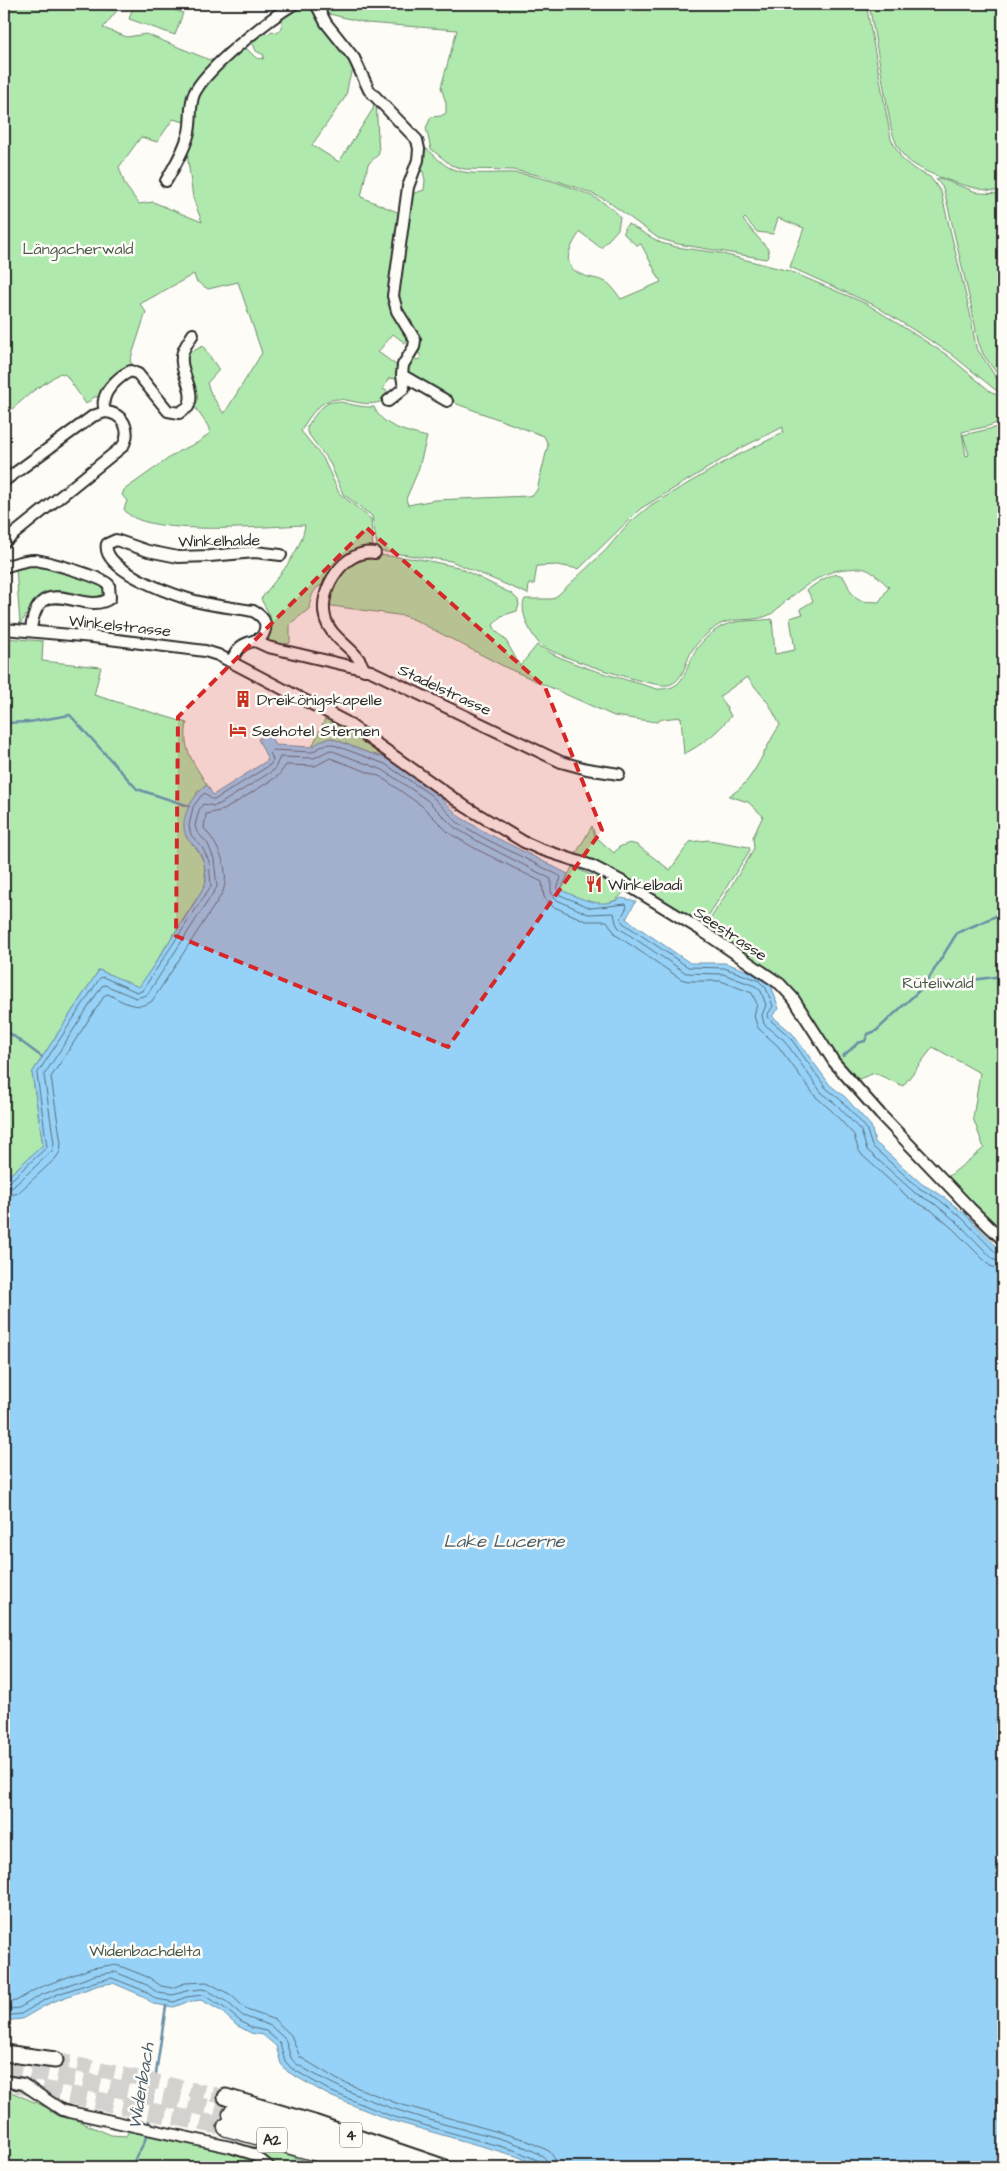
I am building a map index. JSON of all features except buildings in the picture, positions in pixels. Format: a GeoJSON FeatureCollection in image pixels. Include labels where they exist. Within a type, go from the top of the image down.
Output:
{"type":"FeatureCollection","features":[{"type":"Feature","properties":{"kind":"highway","name":"A2"},"geometry":{"type":"LineString","coordinates":[[360,2167],[229,2121],[315,2139],[398,2167]]}},
{"type":"Feature","properties":{"kind":"main road"},"geometry":{"type":"LineString","coordinates":[[4,2054],[55,2060]]}},
{"type":"Feature","properties":{"kind":"main road","name":"4"},"geometry":{"type":"LineString","coordinates":[[226,2097],[314,2123],[443,2167]]}},
{"type":"Feature","properties":{"kind":"street"},"geometry":{"type":"LineString","coordinates":[[166,181],[186,144],[192,100],[201,83],[224,58],[276,15],[294,4]]}},
{"type":"Feature","properties":{"kind":"street"},"geometry":{"type":"LineString","coordinates":[[316,4],[326,22],[354,58],[369,90],[418,140],[418,160],[408,187],[393,296],[398,312],[415,340],[414,347],[403,365],[404,388],[388,401]]}},
{"type":"Feature","properties":{"kind":"street"},"geometry":{"type":"LineString","coordinates":[[105,412],[104,399],[110,389],[124,374],[131,371],[138,374],[168,411],[179,413],[188,407],[190,397],[181,359],[185,347],[194,334]]}},
{"type":"Feature","properties":{"kind":"street"},"geometry":{"type":"LineString","coordinates":[[402,375],[447,401]]}},
{"type":"Feature","properties":{"kind":"street"},"geometry":{"type":"LineString","coordinates":[[4,481],[89,419],[105,412],[117,415],[124,423],[127,432],[123,446],[4,542]]}},
{"type":"Feature","properties":{"kind":"street","name":"Winkelhalde"},"geometry":{"type":"LineString","coordinates":[[231,661],[240,646],[261,638],[266,629],[266,622],[262,616],[253,611],[190,600],[146,584],[114,562],[108,554],[107,544],[116,540],[148,551],[178,556],[210,556],[255,552],[281,555]]}},
{"type":"Feature","properties":{"kind":"street"},"geometry":{"type":"LineString","coordinates":[[364,670],[361,660],[332,631],[325,618],[324,604],[330,582],[338,571],[365,551],[376,553]]}},
{"type":"Feature","properties":{"kind":"street"},"geometry":{"type":"LineString","coordinates":[[4,567],[26,560],[37,560],[100,578],[109,585],[110,598],[98,604],[60,596],[46,600],[33,616],[30,630]]}},
{"type":"Feature","properties":{"kind":"street","name":"Winkelstrasse"},"geometry":{"type":"LineString","coordinates":[[4,629],[30,630],[205,651],[231,661]]}},
{"type":"Feature","properties":{"kind":"street","name":"Stadelstrasse"},"geometry":{"type":"LineString","coordinates":[[255,641],[268,647],[364,670],[561,762],[587,769],[619,774]]}},
{"type":"Feature","properties":{"kind":"street","name":"Seestrasse"},"geometry":{"type":"LineString","coordinates":[[231,661],[346,722],[491,822],[540,849],[592,866],[621,881],[701,930],[780,984],[793,998],[834,1062],[880,1114],[1003,1240]]}},
{"type":"Feature","properties":{"kind":"street"},"geometry":{"type":"LineString","coordinates":[[4,2081],[23,2084],[62,2110],[245,2151],[259,2158],[269,2167]]}},
{"type":"Feature","properties":{"kind":"highlighted area"},"geometry":{"type":"Polygon","coordinates":[[[367,528],[545,687],[602,830],[448,1047],[176,936],[178,717],[367,528]]]}},
{"type":"Feature","properties":{"kind":"green space","name":"Längacherwald"},"geometry":{"type":"Polygon","coordinates":[[[4,4],[122,4],[103,28],[127,37],[146,34],[210,60],[221,59],[207,74],[193,95],[188,123],[173,119],[157,142],[141,137],[119,167],[125,185],[139,204],[153,202],[202,222],[193,198],[187,153],[183,151],[190,136],[195,99],[199,89],[219,65],[244,46],[256,58],[263,59],[264,55],[256,51],[252,41],[263,32],[268,34],[272,31],[277,33],[282,29],[280,15],[298,4],[313,4],[355,65],[349,80],[346,96],[312,145],[339,162],[373,109],[375,99],[376,101],[379,154],[368,164],[361,197],[402,214],[391,294],[396,311],[411,336],[405,343],[393,334],[378,352],[400,368],[396,379],[389,378],[383,389],[394,395],[380,402],[367,404],[335,399],[324,403],[313,413],[301,431],[323,458],[339,493],[371,519],[373,552],[359,553],[353,556],[328,582],[316,589],[309,609],[290,624],[290,643],[280,645],[268,641],[270,616],[261,599],[294,555],[303,535],[305,525],[238,528],[179,527],[154,524],[135,518],[124,509],[127,501],[122,495],[124,490],[179,451],[197,443],[210,433],[208,426],[192,403],[184,358],[184,353],[189,346],[193,351],[203,346],[219,370],[207,383],[211,394],[224,414],[262,353],[238,282],[208,289],[196,281],[194,274],[140,304],[146,312],[130,361],[137,370],[131,370],[121,375],[101,397],[94,397],[86,404],[66,375],[60,373],[33,391],[4,416],[4,4]]]}},
{"type":"Feature","properties":{"kind":"green space"},"geometry":{"type":"Polygon","coordinates":[[[134,4],[158,4],[183,13],[175,35],[129,19],[134,4]]]}},
{"type":"Feature","properties":{"kind":"green space"},"geometry":{"type":"Polygon","coordinates":[[[318,4],[866,4],[891,139],[902,159],[914,169],[930,177],[941,192],[970,313],[976,347],[1003,388],[1003,396],[950,353],[874,305],[790,267],[804,228],[778,218],[773,234],[757,232],[745,218],[743,220],[768,249],[769,256],[766,259],[678,244],[658,238],[606,200],[581,189],[543,176],[513,170],[464,169],[451,165],[431,149],[426,128],[431,117],[441,116],[446,113],[446,103],[441,87],[457,30],[367,23],[321,12],[318,4]]]}},
{"type":"Feature","properties":{"kind":"green space"},"geometry":{"type":"Polygon","coordinates":[[[869,4],[1003,4],[1003,191],[981,189],[952,182],[925,171],[906,158],[895,140],[891,127],[869,4]]]}},
{"type":"Feature","properties":{"kind":"green space","name":"Rüteliwald"},"geometry":{"type":"Polygon","coordinates":[[[422,146],[455,170],[478,173],[516,173],[542,178],[588,194],[612,209],[620,217],[618,229],[601,248],[580,232],[573,243],[568,260],[574,270],[580,274],[608,283],[621,299],[661,282],[641,244],[636,245],[624,234],[624,228],[628,224],[661,243],[719,253],[789,271],[867,304],[947,355],[990,391],[1003,399],[1003,419],[988,426],[962,432],[966,456],[969,455],[963,435],[994,428],[1003,423],[1003,1233],[948,1177],[984,1148],[973,1118],[980,1073],[933,1047],[903,1086],[875,1073],[856,1080],[833,1052],[802,1005],[704,929],[750,856],[754,848],[753,837],[763,816],[748,802],[729,796],[738,790],[752,774],[780,725],[769,704],[747,677],[720,696],[731,716],[709,738],[684,754],[681,717],[662,719],[657,722],[614,716],[505,667],[405,616],[325,605],[329,586],[357,557],[378,555],[419,559],[458,567],[512,594],[518,600],[517,611],[501,616],[493,625],[496,631],[505,639],[520,666],[537,645],[580,666],[657,689],[666,689],[681,680],[695,652],[709,635],[722,626],[743,621],[772,619],[775,654],[795,650],[790,618],[803,614],[800,609],[813,601],[807,590],[826,578],[840,575],[844,578],[854,596],[858,600],[864,601],[879,602],[889,587],[875,574],[863,568],[837,570],[829,573],[803,588],[771,614],[762,618],[725,622],[719,625],[697,644],[690,654],[681,675],[674,683],[668,685],[644,682],[584,664],[551,651],[542,646],[534,637],[527,624],[523,610],[525,599],[552,599],[558,595],[606,550],[627,525],[651,505],[728,460],[783,433],[783,427],[741,448],[640,509],[579,569],[557,565],[537,566],[534,584],[529,584],[528,594],[451,561],[378,551],[372,516],[343,494],[330,463],[307,432],[307,427],[323,406],[330,402],[337,402],[374,407],[383,419],[396,428],[427,437],[418,471],[406,499],[408,505],[435,500],[528,496],[534,494],[537,490],[548,445],[544,436],[457,404],[448,395],[411,379],[404,369],[411,358],[418,360],[421,357],[418,352],[419,345],[397,305],[409,195],[424,190],[425,180],[423,171],[417,172],[422,146]]]}},
{"type":"Feature","properties":{"kind":"green space"},"geometry":{"type":"Polygon","coordinates":[[[939,178],[979,193],[1003,194],[1003,382],[983,354],[978,341],[946,198],[943,188],[936,179],[939,178]]]}},
{"type":"Feature","properties":{"kind":"green space"},"geometry":{"type":"Polygon","coordinates":[[[30,564],[102,584],[107,594],[99,600],[70,592],[55,591],[48,593],[36,602],[20,624],[16,568],[30,564]]]}},
{"type":"Feature","properties":{"kind":"green space"},"geometry":{"type":"Polygon","coordinates":[[[4,638],[43,641],[42,661],[101,667],[94,695],[187,723],[187,749],[207,785],[197,792],[186,837],[198,850],[204,863],[206,884],[139,988],[99,970],[32,1073],[43,1145],[4,1180],[4,638]]]}},
{"type":"Feature","properties":{"kind":"green space"},"geometry":{"type":"Polygon","coordinates":[[[326,717],[386,758],[331,738],[312,747],[326,717]]]}},
{"type":"Feature","properties":{"kind":"green space"},"geometry":{"type":"Polygon","coordinates":[[[592,826],[595,836],[614,853],[619,847],[630,843],[637,845],[670,870],[690,842],[709,840],[749,847],[750,850],[707,918],[698,925],[574,857],[592,826]]]}},
{"type":"Feature","properties":{"kind":"green space"},"geometry":{"type":"Polygon","coordinates":[[[572,867],[625,889],[612,902],[604,904],[587,901],[561,890],[572,867]]]}},
{"type":"Feature","properties":{"kind":"green space"},"geometry":{"type":"Polygon","coordinates":[[[4,2089],[111,2135],[126,2136],[129,2131],[176,2142],[268,2148],[323,2167],[4,2167],[4,2089]]]}},
{"type":"Feature","properties":{"kind":"water","name":"Lake Lucerne"},"geometry":{"type":"Polygon","coordinates":[[[269,733],[275,745],[312,747],[322,740],[331,738],[386,758],[434,791],[460,817],[485,832],[568,874],[561,890],[598,903],[606,903],[621,898],[636,901],[626,919],[690,963],[725,963],[760,975],[771,985],[779,1009],[772,1016],[792,1033],[830,1085],[845,1097],[871,1126],[875,1142],[922,1184],[941,1195],[966,1215],[1003,1253],[1003,2167],[542,2167],[516,2156],[390,2120],[330,2096],[288,2072],[281,2064],[276,2046],[263,2035],[251,2033],[236,2025],[221,2011],[201,2000],[187,2002],[174,2007],[153,2004],[143,1996],[113,1983],[99,1985],[60,1999],[22,2019],[4,2021],[4,1180],[43,1145],[32,1073],[99,970],[139,987],[197,899],[206,881],[203,860],[184,831],[185,816],[192,801],[207,785],[213,795],[268,760],[258,739],[269,733]]]}},
{"type":"Feature","properties":{"kind":"waterway"},"geometry":{"type":"LineString","coordinates":[[4,723],[29,722],[70,715],[137,789],[189,806]]}},
{"type":"Feature","properties":{"kind":"waterway"},"geometry":{"type":"LineString","coordinates":[[843,1056],[858,1043],[865,1041],[868,1034],[876,1031],[924,986],[957,933],[1003,911]]}},
{"type":"Feature","properties":{"kind":"waterway"},"geometry":{"type":"LineString","coordinates":[[924,986],[1003,976]]}},
{"type":"Feature","properties":{"kind":"waterway"},"geometry":{"type":"LineString","coordinates":[[4,1029],[42,1057]]}},
{"type":"Feature","properties":{"kind":"waterway","name":"Widenbach"},"geometry":{"type":"LineString","coordinates":[[148,2127],[166,2006]]}},
{"type":"Feature","properties":{"kind":"waterway","name":"Widenbach"},"geometry":{"type":"LineString","coordinates":[[132,2167],[147,2133]]}},
{"type":"Feature","properties":{"kind":"tunnel"},"geometry":{"type":"LineString","coordinates":[[55,2060],[226,2097]]}},
{"type":"Feature","properties":{"kind":"tunnel"},"geometry":{"type":"LineString","coordinates":[[4,2065],[179,2101],[232,2114]]}},
{"type":"Feature","properties":{"kind":"tunnel"},"geometry":{"type":"LineString","coordinates":[[16,2084],[227,2127]]}},
{"type":"Feature","properties":{"kind":"place","name":"Dreikönigskapelle"},"geometry":{"type":"Point","coordinates":[243,699]}},
{"type":"Feature","properties":{"kind":"place","name":"Seehotel Sternen"},"geometry":{"type":"Point","coordinates":[238,730]}},
{"type":"Feature","properties":{"kind":"place","name":"Winkelbadi"},"geometry":{"type":"Point","coordinates":[594,884]}},
{"type":"Feature","properties":{"kind":"park label","name":"Widenbachdelta"},"geometry":{"type":"Point","coordinates":[145,1950]}}]}
